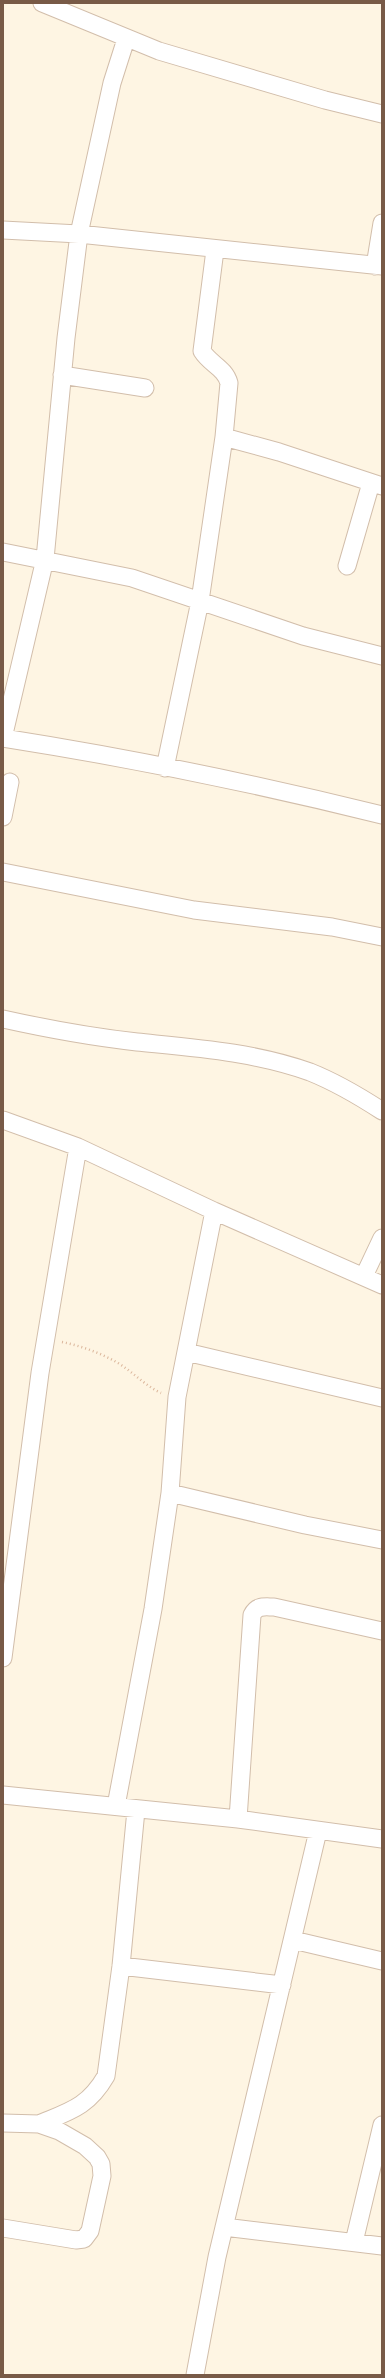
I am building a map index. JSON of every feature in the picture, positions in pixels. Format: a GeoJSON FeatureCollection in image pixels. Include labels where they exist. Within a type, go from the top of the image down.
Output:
{"type":"FeatureCollection","features":[{"type":"Feature","properties":{"kind":"street"},"geometry":{"type":"LineString","coordinates":[[42,3],[126,39],[325,100],[382,114]]}},
{"type":"Feature","properties":{"kind":"street"},"geometry":{"type":"LineString","coordinates":[[126,39],[112,82],[79,234],[62,375],[45,559],[3,738],[106,754],[165,768],[279,790],[382,815]]}},
{"type":"Feature","properties":{"kind":"street"},"geometry":{"type":"LineString","coordinates":[[3,230],[79,234],[215,250],[378,266],[382,223]]}},
{"type":"Feature","properties":{"kind":"street"},"geometry":{"type":"LineString","coordinates":[[165,768],[200,602],[224,437],[229,383],[227,376],[206,357],[202,351],[215,250]]}},
{"type":"Feature","properties":{"kind":"street"},"geometry":{"type":"LineString","coordinates":[[62,375],[145,388]]}},
{"type":"Feature","properties":{"kind":"street"},"geometry":{"type":"LineString","coordinates":[[224,437],[279,452],[377,484],[347,566]]}},
{"type":"Feature","properties":{"kind":"street"},"geometry":{"type":"LineString","coordinates":[[3,552],[45,559],[132,578],[303,636],[382,656]]}},
{"type":"Feature","properties":{"kind":"street"},"geometry":{"type":"LineString","coordinates":[[3,817],[10,782]]}},
{"type":"Feature","properties":{"kind":"street"},"geometry":{"type":"LineString","coordinates":[[3,872],[194,910],[332,927],[382,937]]}},
{"type":"Feature","properties":{"kind":"street"},"geometry":{"type":"LineString","coordinates":[[3,1019],[67,1033],[219,1050],[272,1060],[311,1073],[357,1095],[382,1111]]}},
{"type":"Feature","properties":{"kind":"street"},"geometry":{"type":"LineString","coordinates":[[3,1120],[78,1147],[214,1211],[382,1285]]}},
{"type":"Feature","properties":{"kind":"street"},"geometry":{"type":"LineString","coordinates":[[3,1658],[7,1602],[46,1338],[78,1147]]}},
{"type":"Feature","properties":{"kind":"street"},"geometry":{"type":"LineString","coordinates":[[116,1806],[153,1609],[170,1493],[177,1397],[214,1211]]}},
{"type":"Feature","properties":{"kind":"street"},"geometry":{"type":"LineString","coordinates":[[364,1276],[382,1238]]}},
{"type":"Feature","properties":{"kind":"street"},"geometry":{"type":"LineString","coordinates":[[186,1352],[382,1398]]}},
{"type":"Feature","properties":{"kind":"street"},"geometry":{"type":"LineString","coordinates":[[170,1493],[305,1525],[382,1540]]}},
{"type":"Feature","properties":{"kind":"street"},"geometry":{"type":"LineString","coordinates":[[238,1819],[252,1615],[255,1610],[260,1606],[274,1607],[382,1631]]}},
{"type":"Feature","properties":{"kind":"street"},"geometry":{"type":"LineString","coordinates":[[3,1795],[116,1806],[136,1810],[238,1819],[382,1839]]}},
{"type":"Feature","properties":{"kind":"street"},"geometry":{"type":"LineString","coordinates":[[39,2124],[85,2103],[98,2089],[106,2076],[121,1966],[136,1810]]}},
{"type":"Feature","properties":{"kind":"street"},"geometry":{"type":"LineString","coordinates":[[195,2375],[208,2300],[224,2227],[318,1831]]}},
{"type":"Feature","properties":{"kind":"street"},"geometry":{"type":"LineString","coordinates":[[293,1940],[382,1961]]}},
{"type":"Feature","properties":{"kind":"street"},"geometry":{"type":"LineString","coordinates":[[121,1966],[282,1985]]}},
{"type":"Feature","properties":{"kind":"street"},"geometry":{"type":"LineString","coordinates":[[3,2123],[39,2124],[72,2137],[93,2153],[101,2164],[101,2188],[90,2231],[84,2238],[76,2240],[3,2228]]}},
{"type":"Feature","properties":{"kind":"street"},"geometry":{"type":"LineString","coordinates":[[354,2242],[382,2125]]}},
{"type":"Feature","properties":{"kind":"street"},"geometry":{"type":"LineString","coordinates":[[224,2227],[382,2246]]}},
{"type":"Feature","properties":{"kind":"path"},"geometry":{"type":"LineString","coordinates":[[46,1338],[100,1354],[119,1363],[146,1385],[177,1397]]}}]}
